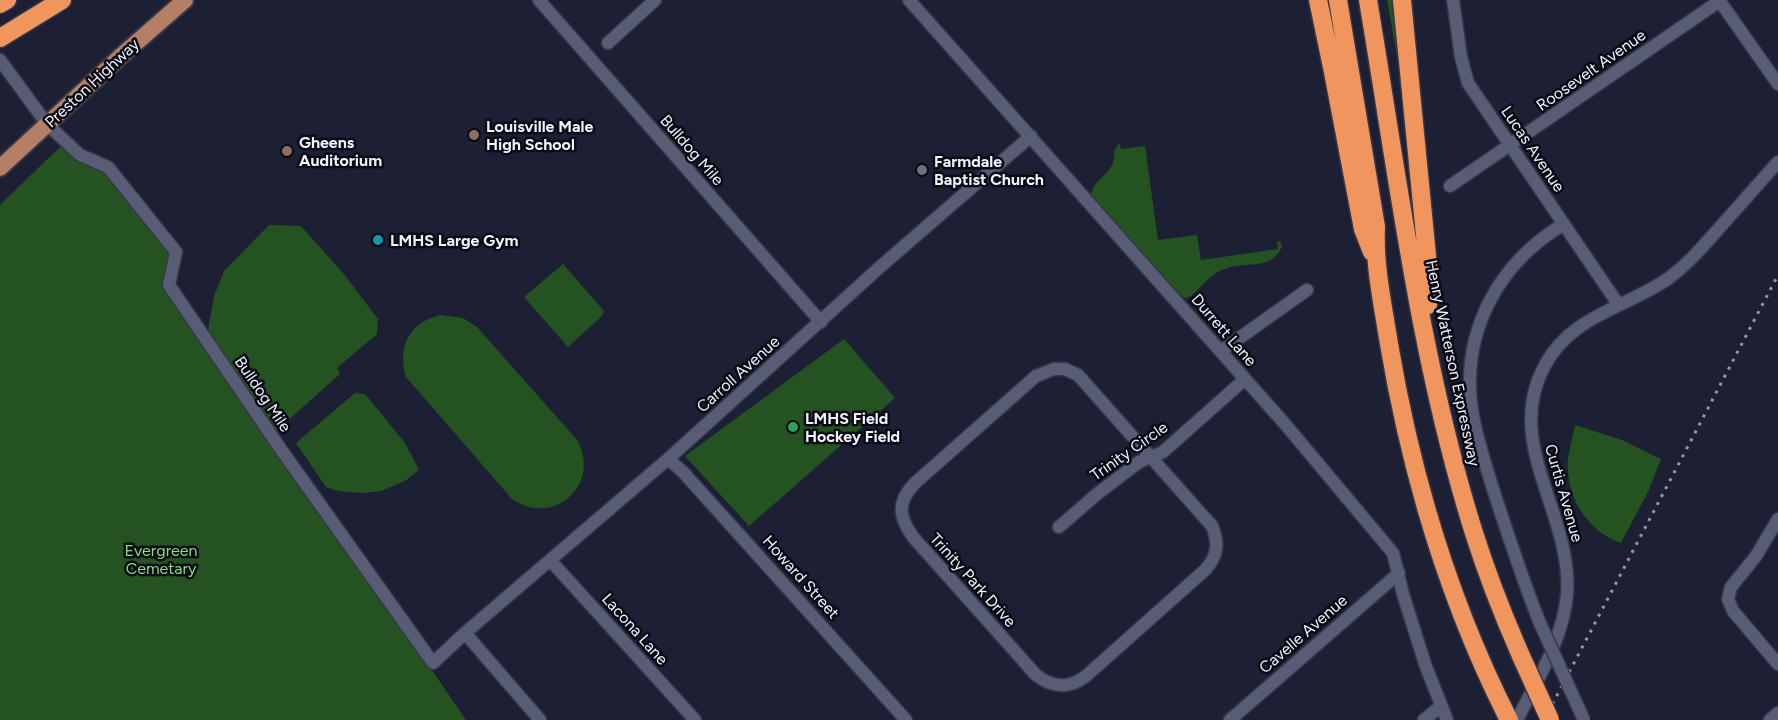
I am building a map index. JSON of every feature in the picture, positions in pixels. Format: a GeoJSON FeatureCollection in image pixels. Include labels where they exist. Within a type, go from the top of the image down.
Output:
{"type":"FeatureCollection","features":[{"type":"Feature","properties":{"kind":"highway"},"geometry":{"type":"LineString","coordinates":[[0,4],[7,0]]}},
{"type":"Feature","properties":{"kind":"highway"},"geometry":{"type":"LineString","coordinates":[[2,38],[62,0]]}},
{"type":"Feature","properties":{"kind":"highway"},"geometry":{"type":"LineString","coordinates":[[1318,0],[1334,72],[1363,229],[1374,256],[1400,406],[1427,511],[1461,611],[1509,720]]}},
{"type":"Feature","properties":{"kind":"highway"},"geometry":{"type":"LineString","coordinates":[[1338,0],[1376,227],[1374,256]]}},
{"type":"Feature","properties":{"kind":"highway","name":"Henry Watterson Expressway"},"geometry":{"type":"LineString","coordinates":[[1368,0],[1412,268],[1446,435],[1468,515],[1485,565],[1521,656],[1550,720]]}},
{"type":"Feature","properties":{"kind":"highway"},"geometry":{"type":"LineString","coordinates":[[1402,0],[1428,266],[1428,345]]}},
{"type":"Feature","properties":{"kind":"main road","name":"Preston Highway"},"geometry":{"type":"LineString","coordinates":[[0,168],[120,56],[185,0]]}},
{"type":"Feature","properties":{"kind":"street","name":"Bulldog Mile"},"geometry":{"type":"LineString","coordinates":[[539,0],[821,322]]}},
{"type":"Feature","properties":{"kind":"street"},"geometry":{"type":"LineString","coordinates":[[608,43],[656,0]]}},
{"type":"Feature","properties":{"kind":"street","name":"Durrett Lane"},"geometry":{"type":"LineString","coordinates":[[909,0],[1285,424],[1393,553],[1425,664],[1447,720]]}},
{"type":"Feature","properties":{"kind":"street","name":"Lucas Avenue"},"geometry":{"type":"LineString","coordinates":[[1453,0],[1461,57],[1468,83],[1618,304]]}},
{"type":"Feature","properties":{"kind":"street"},"geometry":{"type":"LineString","coordinates":[[1720,0],[1778,84]]}},
{"type":"Feature","properties":{"kind":"street","name":"Roosevelt Avenue"},"geometry":{"type":"LineString","coordinates":[[1450,186],[1720,0]]}},
{"type":"Feature","properties":{"kind":"street"},"geometry":{"type":"LineString","coordinates":[[0,60],[47,124]]}},
{"type":"Feature","properties":{"kind":"street","name":"Bulldog Mile"},"geometry":{"type":"LineString","coordinates":[[47,124],[80,155],[108,167],[176,252],[169,285],[282,451],[433,663],[465,633]]}},
{"type":"Feature","properties":{"kind":"street","name":"Carroll Avenue"},"geometry":{"type":"LineString","coordinates":[[465,633],[668,459],[880,267],[1031,136]]}},
{"type":"Feature","properties":{"kind":"street","name":"Curtis Avenue"},"geometry":{"type":"LineString","coordinates":[[1517,720],[1559,635],[1567,594],[1563,541],[1532,441],[1531,412],[1534,392],[1546,362],[1566,336],[1581,324],[1669,278],[1690,260],[1778,162]]}},
{"type":"Feature","properties":{"kind":"street"},"geometry":{"type":"LineString","coordinates":[[1564,224],[1524,254],[1503,277],[1480,321],[1470,368],[1472,404],[1480,442],[1512,550],[1539,621],[1584,720]]}},
{"type":"Feature","properties":{"kind":"street"},"geometry":{"type":"LineString","coordinates":[[1221,351],[1306,290]]}},
{"type":"Feature","properties":{"kind":"street","name":"Trinity Park Drive"},"geometry":{"type":"LineString","coordinates":[[1065,369],[1077,375],[1151,457],[1212,526],[1216,538],[1215,556],[1205,570],[1095,668],[1078,682],[1068,686],[1054,686],[1036,675],[913,537],[903,521],[902,503],[906,492],[1016,392],[1047,370],[1065,369]]}},
{"type":"Feature","properties":{"kind":"street","name":"Trinity Circle"},"geometry":{"type":"LineString","coordinates":[[1059,526],[1139,462],[1163,452],[1245,379]]}},
{"type":"Feature","properties":{"kind":"street","name":"Howard Street"},"geometry":{"type":"LineString","coordinates":[[668,459],[683,472],[906,720]]}},
{"type":"Feature","properties":{"kind":"street"},"geometry":{"type":"LineString","coordinates":[[1778,519],[1756,556],[1731,586],[1728,599],[1733,611],[1778,664]]}},
{"type":"Feature","properties":{"kind":"street","name":"Lacona Lane"},"geometry":{"type":"LineString","coordinates":[[550,560],[695,720]]}},
{"type":"Feature","properties":{"kind":"street","name":"Cavelle Avenue"},"geometry":{"type":"LineString","coordinates":[[1230,720],[1399,573]]}},
{"type":"Feature","properties":{"kind":"street"},"geometry":{"type":"LineString","coordinates":[[465,633],[540,720]]}},
{"type":"Feature","properties":{"kind":"street"},"geometry":{"type":"LineString","coordinates":[[1424,720],[1441,706]]}},
{"type":"Feature","properties":{"kind":"street"},"geometry":{"type":"LineString","coordinates":[[1770,720],[1778,712]]}},
{"type":"Feature","properties":{"kind":"green space"},"geometry":{"type":"Polygon","coordinates":[[[1387,0],[1395,0],[1401,79],[1387,0]]]}},
{"type":"Feature","properties":{"kind":"green space","name":"Evergreen Cemetary"},"geometry":{"type":"Polygon","coordinates":[[[66,141],[108,167],[176,252],[169,285],[466,720],[0,720],[0,205],[66,141]]]}},
{"type":"Feature","properties":{"kind":"green space"},"geometry":{"type":"Polygon","coordinates":[[[1120,143],[1121,149],[1145,146],[1158,240],[1197,235],[1201,260],[1278,249],[1277,242],[1280,241],[1282,246],[1278,254],[1265,262],[1224,269],[1211,277],[1191,296],[1186,298],[1181,296],[1091,195],[1097,182],[1112,165],[1115,150],[1120,143]]]}},
{"type":"Feature","properties":{"kind":"green space"},"geometry":{"type":"Polygon","coordinates":[[[269,225],[301,226],[343,273],[378,319],[377,334],[337,368],[340,374],[275,432],[207,336],[214,296],[224,271],[269,225]]]}},
{"type":"Feature","properties":{"kind":"green space"},"geometry":{"type":"Polygon","coordinates":[[[563,264],[604,311],[601,317],[568,347],[524,297],[563,264]]]}},
{"type":"Feature","properties":{"kind":"green space"},"geometry":{"type":"Polygon","coordinates":[[[441,315],[463,318],[477,327],[577,440],[583,456],[583,472],[578,486],[569,497],[557,505],[543,508],[528,507],[512,499],[406,377],[403,356],[408,337],[421,323],[441,315]]]}},
{"type":"Feature","properties":{"kind":"green space","name":"LMHS Field Hockey Field"},"geometry":{"type":"Polygon","coordinates":[[[844,339],[895,398],[749,526],[685,456],[844,339]]]}},
{"type":"Feature","properties":{"kind":"green space"},"geometry":{"type":"Polygon","coordinates":[[[355,393],[365,394],[405,443],[419,470],[405,481],[381,491],[362,493],[339,491],[326,487],[296,443],[355,393]]]}},
{"type":"Feature","properties":{"kind":"green space"},"geometry":{"type":"Polygon","coordinates":[[[1575,425],[1622,440],[1661,459],[1649,490],[1621,543],[1598,530],[1588,521],[1574,498],[1568,472],[1568,458],[1575,425]]]}},
{"type":"Feature","properties":{"kind":"railway"},"geometry":{"type":"LineString","coordinates":[[1544,720],[1778,275]]}},
{"type":"Feature","properties":{"kind":"place","name":"Louisville Male High School"},"geometry":{"type":"Point","coordinates":[474,135]}},
{"type":"Feature","properties":{"kind":"place","name":"Gheens Auditorium"},"geometry":{"type":"Point","coordinates":[287,151]}},
{"type":"Feature","properties":{"kind":"place","name":"Farmdale Baptist Church"},"geometry":{"type":"Point","coordinates":[922,170]}},
{"type":"Feature","properties":{"kind":"place","name":"LMHS Large Gym"},"geometry":{"type":"Point","coordinates":[378,240]}},
{"type":"Feature","properties":{"kind":"place","name":"LMHS Field Hockey Field"},"geometry":{"type":"Point","coordinates":[793,427]}}]}
